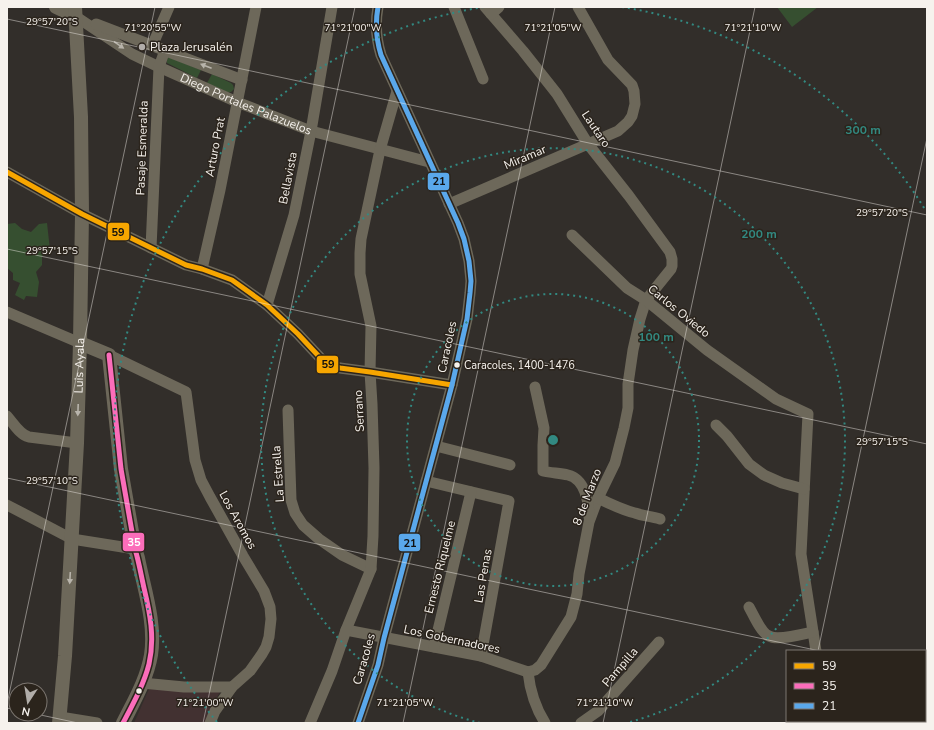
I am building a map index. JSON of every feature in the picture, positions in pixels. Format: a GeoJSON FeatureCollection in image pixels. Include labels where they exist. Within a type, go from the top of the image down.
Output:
{"type":"FeatureCollection","features":[{"type":"Feature","properties":{"kind":"street","name":"Diego Portales Palazuelos"},"geometry":{"type":"LineString","coordinates":[[56,7],[75,11],[152,46],[242,80]]}},
{"type":"Feature","properties":{"kind":"street"},"geometry":{"type":"LineString","coordinates":[[152,46],[169,7]]}},
{"type":"Feature","properties":{"kind":"street","name":"Arturo Prat"},"geometry":{"type":"LineString","coordinates":[[202,269],[220,190],[256,7]]}},
{"type":"Feature","properties":{"kind":"street","name":"Bellavista"},"geometry":{"type":"LineString","coordinates":[[267,305],[294,215],[311,131],[332,7]]}},
{"type":"Feature","properties":{"kind":"street","name":"Caracoles"},"geometry":{"type":"LineString","coordinates":[[358,723],[378,665],[452,385],[466,319],[471,282],[469,261],[464,239],[458,223],[381,55],[378,46],[376,26],[378,7]]}},
{"type":"Feature","properties":{"kind":"street"},"geometry":{"type":"LineString","coordinates":[[454,7],[483,79]]}},
{"type":"Feature","properties":{"kind":"street","name":"Miramar"},"geometry":{"type":"LineString","coordinates":[[449,204],[612,134],[624,127],[632,116],[635,104],[632,85],[608,60],[578,7]]}},
{"type":"Feature","properties":{"kind":"street","name":"Lautaro"},"geometry":{"type":"LineString","coordinates":[[491,9],[557,94],[588,144],[629,196],[670,252],[673,262],[670,272]]}},
{"type":"Feature","properties":{"kind":"street","name":"Diego Portales Palazuelos"},"geometry":{"type":"LineString","coordinates":[[75,11],[132,54],[237,102],[311,131],[429,162]]}},
{"type":"Feature","properties":{"kind":"street","name":"Luis Ayala"},"geometry":{"type":"LineString","coordinates":[[60,720],[72,539],[80,343],[82,214],[81,117],[75,11]]}},
{"type":"Feature","properties":{"kind":"street","name":"Pasaje Esmeralda"},"geometry":{"type":"LineString","coordinates":[[151,248],[159,67],[165,50]]}},
{"type":"Feature","properties":{"kind":"street","name":"Serrano"},"geometry":{"type":"LineString","coordinates":[[310,723],[332,671],[346,630],[371,569],[374,468],[370,372],[371,326],[360,274],[360,253],[361,239],[380,150],[397,91]]}},
{"type":"Feature","properties":{"kind":"street"},"geometry":{"type":"LineString","coordinates":[[7,172],[82,214],[186,265],[232,280],[267,305],[298,334],[326,364],[340,368],[452,385]]}},
{"type":"Feature","properties":{"kind":"street","name":"Carlos Oviedo"},"geometry":{"type":"LineString","coordinates":[[572,235],[627,288],[646,300],[707,350],[776,399],[808,414],[804,489]]}},
{"type":"Feature","properties":{"kind":"street","name":"8 de Marzo"},"geometry":{"type":"LineString","coordinates":[[528,672],[535,670],[541,665],[571,617],[577,594],[579,574],[589,522],[598,498],[615,463],[624,428],[628,408],[628,384],[633,350],[640,319],[646,300],[670,272]]}},
{"type":"Feature","properties":{"kind":"street"},"geometry":{"type":"LineString","coordinates":[[7,312],[108,355],[121,469],[135,549],[150,614],[152,634],[151,654],[146,674],[123,723]]}},
{"type":"Feature","properties":{"kind":"street","name":"Los Aromos"},"geometry":{"type":"LineString","coordinates":[[108,355],[186,392],[195,460],[201,480],[267,598],[270,607],[271,619],[269,637],[262,654],[250,671],[232,687],[214,711],[210,723]]}},
{"type":"Feature","properties":{"kind":"street"},"geometry":{"type":"LineString","coordinates":[[535,387],[544,428],[543,472],[568,475],[574,477],[580,483],[586,494],[589,507],[589,522]]}},
{"type":"Feature","properties":{"kind":"street","name":"La Estrella"},"geometry":{"type":"LineString","coordinates":[[288,410],[292,500],[294,513],[303,525],[318,539],[342,554],[371,569]]}},
{"type":"Feature","properties":{"kind":"street"},"geometry":{"type":"LineString","coordinates":[[7,416],[19,431],[26,436],[77,443]]}},
{"type":"Feature","properties":{"kind":"street"},"geometry":{"type":"LineString","coordinates":[[716,425],[727,436],[749,464],[764,475],[782,483],[804,489],[801,554],[816,650]]}},
{"type":"Feature","properties":{"kind":"street"},"geometry":{"type":"LineString","coordinates":[[436,446],[510,465]]}},
{"type":"Feature","properties":{"kind":"street"},"geometry":{"type":"LineString","coordinates":[[426,482],[471,492]]}},
{"type":"Feature","properties":{"kind":"street","name":"Las Penas"},"geometry":{"type":"LineString","coordinates":[[471,492],[509,501],[482,656]]}},
{"type":"Feature","properties":{"kind":"street","name":"Ernesto Riquelme"},"geometry":{"type":"LineString","coordinates":[[434,647],[471,492]]}},
{"type":"Feature","properties":{"kind":"street"},"geometry":{"type":"LineString","coordinates":[[598,498],[635,514],[652,516],[660,519]]}},
{"type":"Feature","properties":{"kind":"street"},"geometry":{"type":"LineString","coordinates":[[7,505],[72,539],[135,549]]}},
{"type":"Feature","properties":{"kind":"street"},"geometry":{"type":"LineString","coordinates":[[749,607],[761,629],[768,636],[777,638],[813,632]]}},
{"type":"Feature","properties":{"kind":"street","name":"Los Gobernadores"},"geometry":{"type":"LineString","coordinates":[[346,630],[482,656],[528,672]]}},
{"type":"Feature","properties":{"kind":"street","name":"Pampilla"},"geometry":{"type":"LineString","coordinates":[[581,723],[598,711],[659,642]]}},
{"type":"Feature","properties":{"kind":"street"},"geometry":{"type":"LineString","coordinates":[[528,672],[533,700],[545,723]]}},
{"type":"Feature","properties":{"kind":"street"},"geometry":{"type":"LineString","coordinates":[[142,683],[184,687],[232,687]]}},
{"type":"Feature","properties":{"kind":"street"},"geometry":{"type":"LineString","coordinates":[[60,720],[97,723]]}},
{"type":"Feature","properties":{"kind":"shaded area"},"geometry":{"type":"Polygon","coordinates":[[[149,689],[220,692],[209,711],[209,723],[134,723],[149,689]]]}},
{"type":"Feature","properties":{"kind":"green space"},"geometry":{"type":"Polygon","coordinates":[[[777,7],[818,7],[792,27],[777,7]]]}},
{"type":"Feature","properties":{"kind":"green space"},"geometry":{"type":"Polygon","coordinates":[[[168,57],[201,70],[197,78],[167,63],[168,57]]]}},
{"type":"Feature","properties":{"kind":"green space"},"geometry":{"type":"Polygon","coordinates":[[[212,74],[231,83],[234,89],[231,92],[227,92],[207,83],[212,74]]]}},
{"type":"Feature","properties":{"kind":"green space"},"geometry":{"type":"Polygon","coordinates":[[[15,223],[22,229],[31,232],[39,224],[47,223],[50,250],[42,256],[42,265],[36,272],[39,282],[37,297],[26,296],[24,300],[15,295],[20,283],[13,280],[13,273],[7,268],[7,224],[15,223]]]}},
{"type":"Feature","properties":{"kind":"transit line","name":"21"},"geometry":{"type":"LineString","coordinates":[[358,723],[378,665],[452,385],[467,319],[471,281],[469,261],[464,239],[458,223],[381,55],[376,31],[378,7]]}},
{"type":"Feature","properties":{"kind":"transit line","name":"59"},"geometry":{"type":"LineString","coordinates":[[7,172],[82,214],[186,265],[232,280],[267,305],[298,334],[326,364],[340,368],[452,385]]}},
{"type":"Feature","properties":{"kind":"transit line","name":"35"},"geometry":{"type":"LineString","coordinates":[[109,355],[121,469],[135,549],[148,607],[152,635],[151,654],[147,671],[138,694],[123,723]]}},
{"type":"Feature","properties":{"kind":"place","name":"Plaza Jerusalén"},"geometry":{"type":"Point","coordinates":[142,47]}},
{"type":"Feature","properties":{"kind":"place","name":"Caracoles, 1400-1476"},"geometry":{"type":"Point","coordinates":[457,365]}}]}
